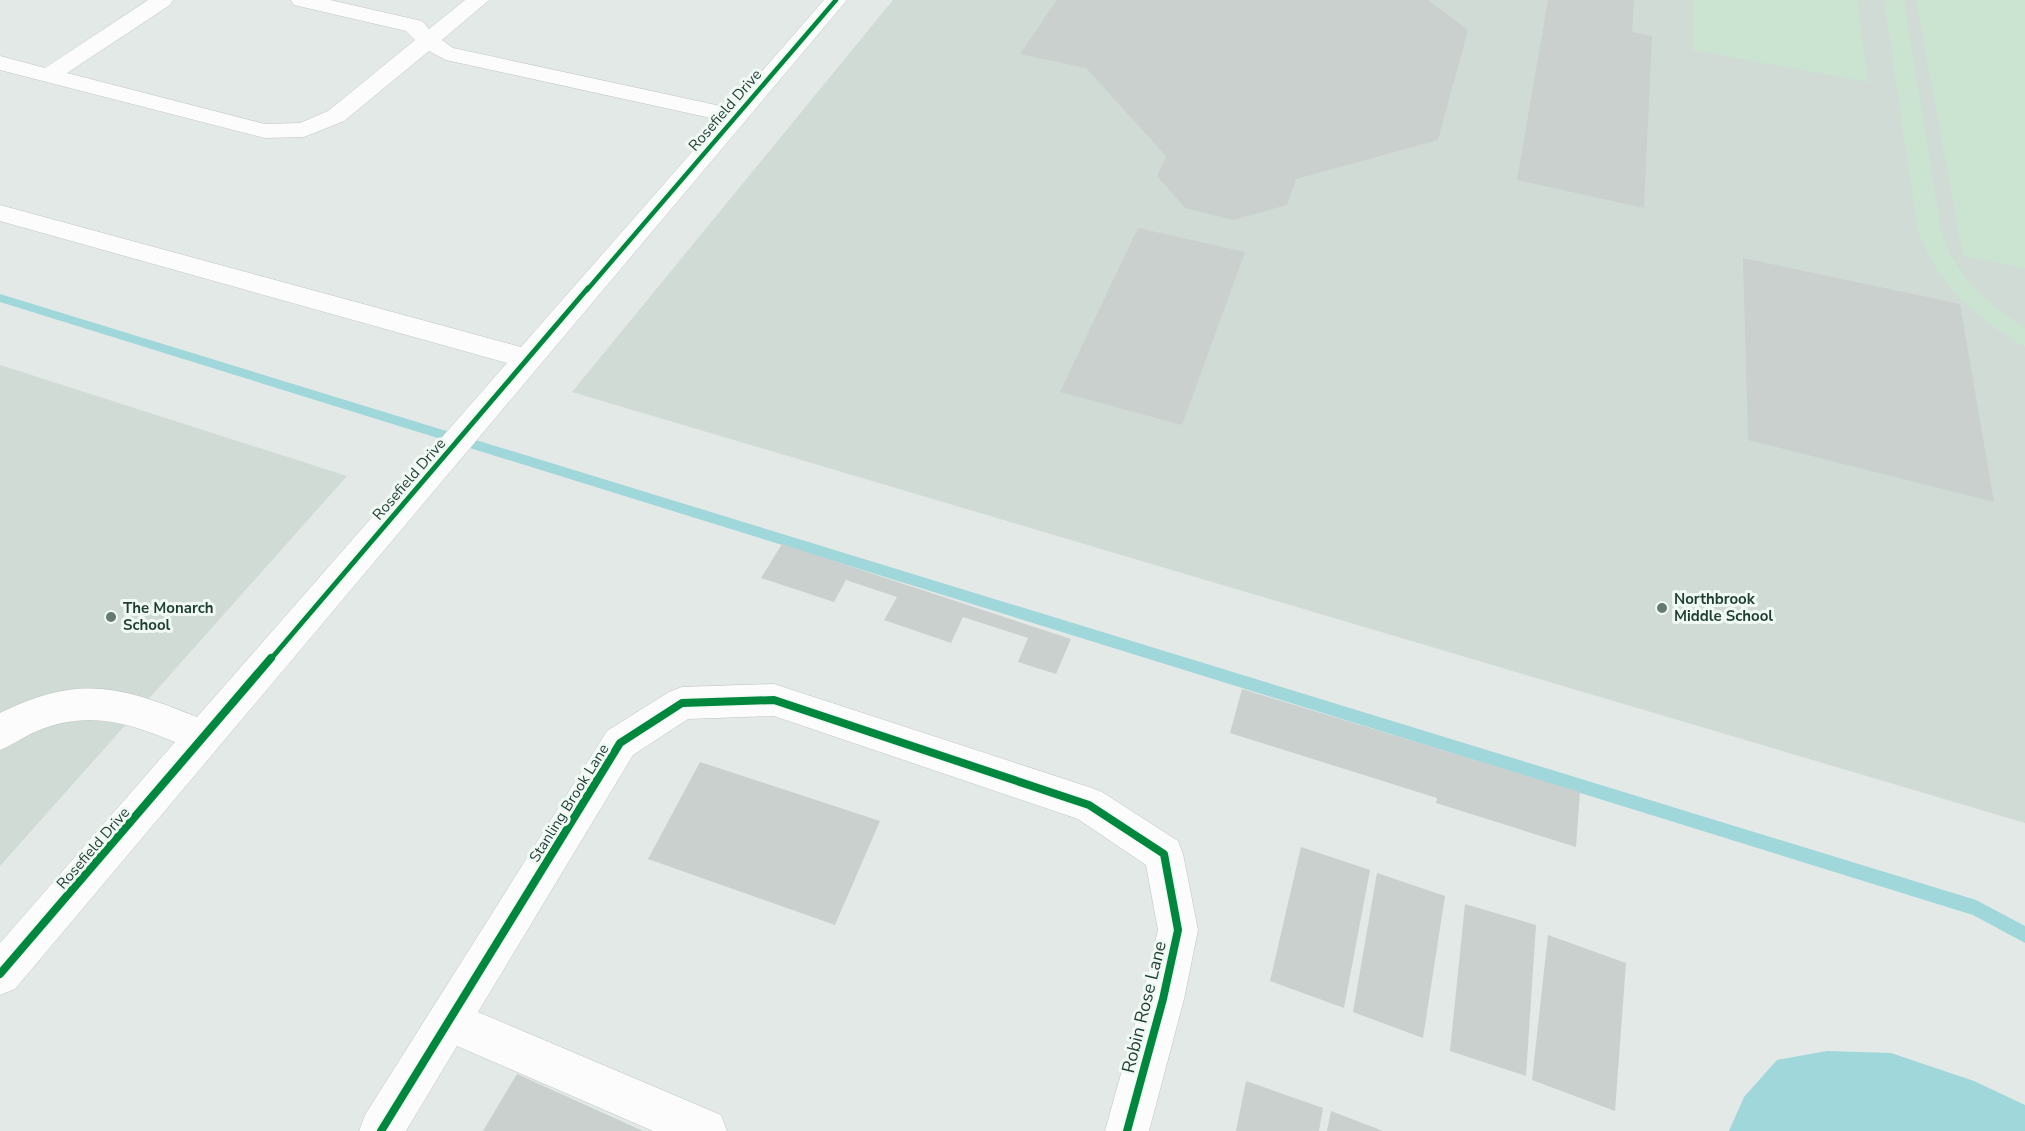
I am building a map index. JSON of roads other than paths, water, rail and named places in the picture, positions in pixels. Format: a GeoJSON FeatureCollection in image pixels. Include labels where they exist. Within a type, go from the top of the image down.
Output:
{"type":"FeatureCollection","features":[{"type":"Feature","properties":{"kind":"street"},"geometry":{"type":"LineString","coordinates":[[48,76],[162,0]]}},
{"type":"Feature","properties":{"kind":"street"},"geometry":{"type":"LineString","coordinates":[[302,0],[414,26],[427,40],[446,53],[735,116]]}},
{"type":"Feature","properties":{"kind":"street"},"geometry":{"type":"LineString","coordinates":[[0,63],[265,130],[304,130],[336,116],[478,0]]}},
{"type":"Feature","properties":{"kind":"street","name":"Rosefield Drive"},"geometry":{"type":"LineString","coordinates":[[0,974],[836,0]]}},
{"type":"Feature","properties":{"kind":"street"},"geometry":{"type":"LineString","coordinates":[[0,213],[528,359]]}},
{"type":"Feature","properties":{"kind":"street","name":"Stanling Brook Lane"},"geometry":{"type":"LineString","coordinates":[[381,1131],[620,743],[682,703],[774,700],[1089,805],[1164,854]]}},
{"type":"Feature","properties":{"kind":"street"},"geometry":{"type":"LineString","coordinates":[[0,734],[7,728],[47,710],[79,703],[106,702],[131,708],[203,737]]}},
{"type":"Feature","properties":{"kind":"street","name":"Robin Rose Lane"},"geometry":{"type":"LineString","coordinates":[[1127,1131],[1163,999],[1178,930],[1164,854]]}},
{"type":"Feature","properties":{"kind":"street"},"geometry":{"type":"LineString","coordinates":[[448,1021],[705,1131]]}},
{"type":"Feature","properties":{"kind":"water"},"geometry":{"type":"Polygon","coordinates":[[[1827,1051],[1891,1053],[1974,1081],[2025,1105],[2025,1131],[1729,1131],[1744,1097],[1777,1060],[1827,1051]]]}},
{"type":"Feature","properties":{"kind":"waterway"},"geometry":{"type":"LineString","coordinates":[[0,298],[1976,908],[2025,935]]}},
{"type":"Feature","properties":{"kind":"place","name":"Northbrook Middle School"},"geometry":{"type":"Point","coordinates":[1662,608]}},
{"type":"Feature","properties":{"kind":"place","name":"The Monarch School"},"geometry":{"type":"Point","coordinates":[111,617]}}]}
